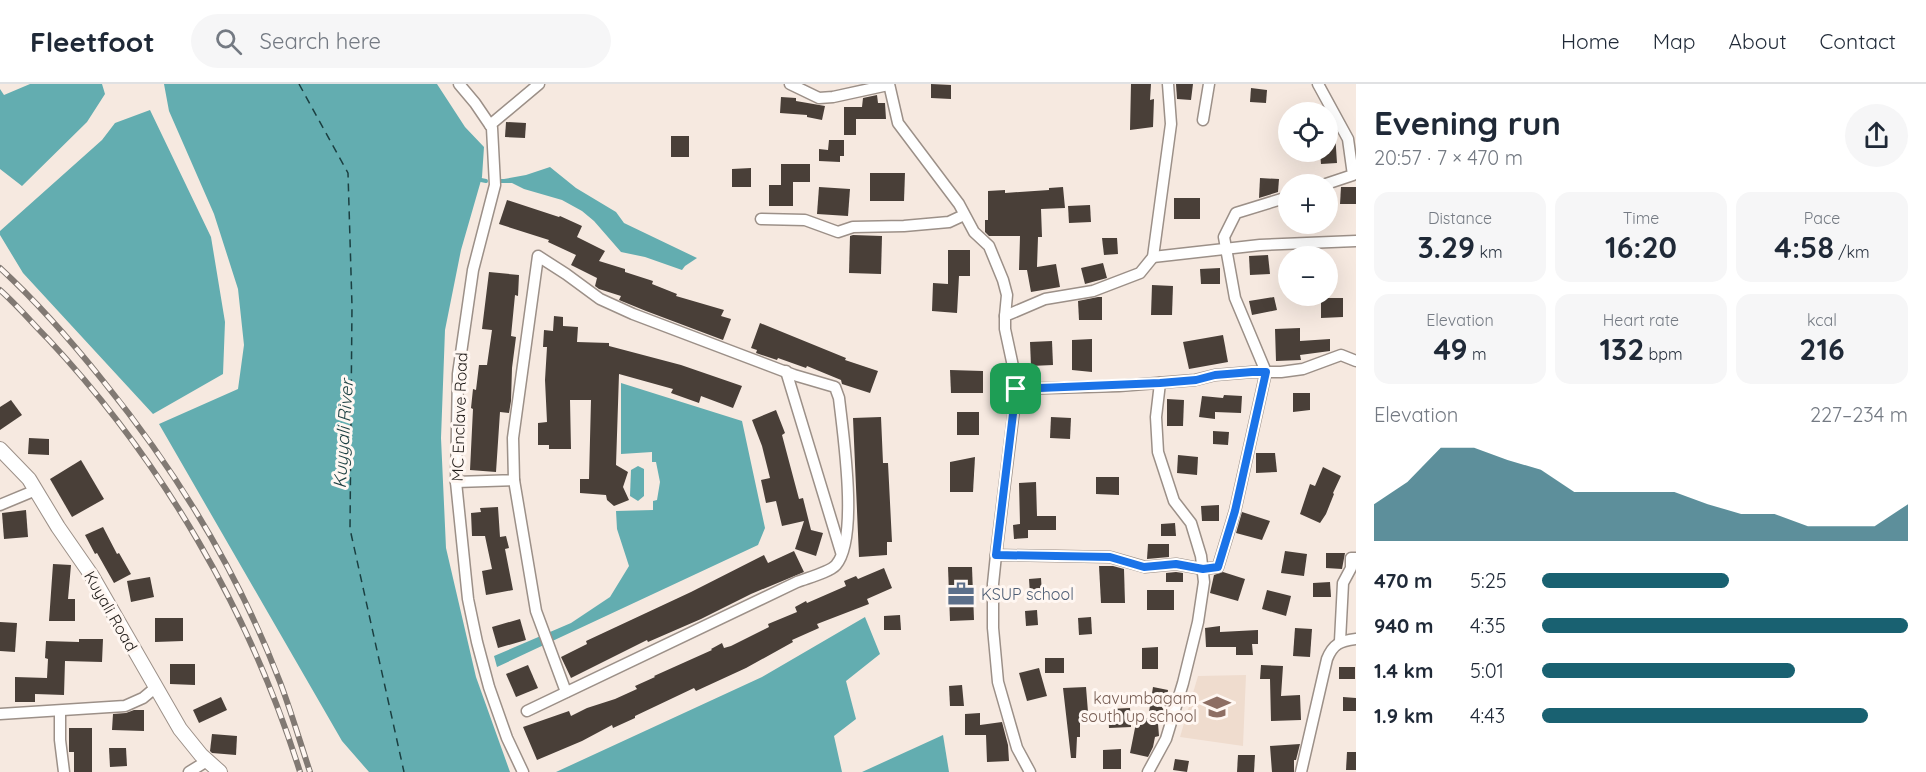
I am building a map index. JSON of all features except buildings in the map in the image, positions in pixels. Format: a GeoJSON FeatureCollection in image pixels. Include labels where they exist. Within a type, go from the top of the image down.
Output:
{"type":"FeatureCollection","features":[{"type":"Feature","properties":{"kind":"main road","name":"Kuyali Road"},"geometry":{"type":"LineString","coordinates":[[0,449],[29,479],[58,527],[92,576],[180,729],[220,772]]}},
{"type":"Feature","properties":{"kind":"street"},"geometry":{"type":"LineString","coordinates":[[459,84],[491,127],[539,84]]}},
{"type":"Feature","properties":{"kind":"street"},"geometry":{"type":"LineString","coordinates":[[790,84],[819,98],[888,85],[898,123],[959,204],[975,232],[989,246],[1003,280],[1007,295],[1005,329],[1016,389],[993,584],[993,628],[998,682],[1017,748],[1030,772]]}},
{"type":"Feature","properties":{"kind":"street"},"geometry":{"type":"LineString","coordinates":[[1005,315],[1045,299],[1093,291],[1140,273],[1153,257],[1171,124],[1168,84]]}},
{"type":"Feature","properties":{"kind":"street"},"geometry":{"type":"LineString","coordinates":[[1203,120],[1209,84]]}},
{"type":"Feature","properties":{"kind":"street"},"geometry":{"type":"LineString","coordinates":[[1318,84],[1348,139],[1353,175],[1338,180]]}},
{"type":"Feature","properties":{"kind":"street","name":"MC Enclave Road"},"geometry":{"type":"LineString","coordinates":[[491,127],[495,185],[473,270],[458,374],[456,482],[468,599],[477,642],[489,687],[507,738],[523,772]]}},
{"type":"Feature","properties":{"kind":"street"},"geometry":{"type":"LineString","coordinates":[[996,555],[1110,557],[1144,567],[1176,564],[1203,569],[1218,567],[1235,511],[1266,372],[1235,298],[1224,237],[1236,213],[1278,200]]}},
{"type":"Feature","properties":{"kind":"street"},"geometry":{"type":"LineString","coordinates":[[761,219],[805,220],[838,232],[852,227],[893,227],[949,222],[964,215]]}},
{"type":"Feature","properties":{"kind":"street"},"geometry":{"type":"LineString","coordinates":[[1153,257],[1260,245],[1356,241]]}},
{"type":"Feature","properties":{"kind":"street"},"geometry":{"type":"LineString","coordinates":[[527,711],[797,582],[834,567],[842,554],[847,530],[847,477],[839,398],[835,387],[633,314],[600,299],[538,256],[513,438],[514,480],[536,611],[566,692]]}},
{"type":"Feature","properties":{"kind":"street"},"geometry":{"type":"LineString","coordinates":[[1016,389],[1160,383],[1196,380],[1215,375],[1304,369],[1341,355],[1356,361]]}},
{"type":"Feature","properties":{"kind":"street"},"geometry":{"type":"LineString","coordinates":[[786,371],[842,554]]}},
{"type":"Feature","properties":{"kind":"street"},"geometry":{"type":"LineString","coordinates":[[1148,772],[1166,739],[1183,683],[1198,622],[1204,582],[1201,556],[1191,523],[1174,501],[1158,452],[1156,417],[1160,383]]}},
{"type":"Feature","properties":{"kind":"street"},"geometry":{"type":"LineString","coordinates":[[456,482],[514,480]]}},
{"type":"Feature","properties":{"kind":"street"},"geometry":{"type":"LineString","coordinates":[[0,505],[36,490]]}},
{"type":"Feature","properties":{"kind":"street"},"geometry":{"type":"LineString","coordinates":[[1340,641],[1343,583],[1351,568],[1351,558],[1356,558]]}},
{"type":"Feature","properties":{"kind":"street"},"geometry":{"type":"LineString","coordinates":[[1301,772],[1331,649],[1340,641],[1356,639]]}},
{"type":"Feature","properties":{"kind":"street"},"geometry":{"type":"LineString","coordinates":[[0,714],[125,706],[143,698],[155,688]]}},
{"type":"Feature","properties":{"kind":"street"},"geometry":{"type":"LineString","coordinates":[[60,711],[60,740],[64,772]]}},
{"type":"Feature","properties":{"kind":"street"},"geometry":{"type":"LineString","coordinates":[[189,772],[207,760]]}},
{"type":"Feature","properties":{"kind":"shaded area","name":"kavumbagam south up school"},"geometry":{"type":"Polygon","coordinates":[[[1246,675],[1243,746],[1180,737],[1198,676],[1246,675]]]}},
{"type":"Feature","properties":{"kind":"water"},"geometry":{"type":"Polygon","coordinates":[[[30,84],[102,84],[105,94],[87,122],[22,186],[0,169],[0,89],[4,95],[30,84]]]}},
{"type":"Feature","properties":{"kind":"water","name":"Kuyyali River"},"geometry":{"type":"Polygon","coordinates":[[[164,84],[437,84],[465,127],[484,147],[482,177],[461,250],[445,330],[441,438],[446,548],[476,677],[510,772],[369,772],[342,741],[159,424],[238,389],[244,345],[238,289],[214,214],[169,111],[164,84]]]}},
{"type":"Feature","properties":{"kind":"water"},"geometry":{"type":"Polygon","coordinates":[[[150,110],[211,237],[225,322],[223,374],[153,414],[23,273],[0,235],[0,231],[102,140],[115,123],[150,110]]]}},
{"type":"Feature","properties":{"kind":"water"},"geometry":{"type":"Polygon","coordinates":[[[550,167],[576,188],[616,212],[624,223],[697,258],[682,270],[645,257],[621,252],[594,221],[582,211],[562,200],[524,189],[504,179],[550,167]]]}},
{"type":"Feature","properties":{"kind":"water"},"geometry":{"type":"Polygon","coordinates":[[[621,383],[742,421],[765,528],[758,545],[497,667],[494,656],[571,623],[610,597],[629,566],[617,529],[616,511],[653,510],[653,501],[657,500],[660,482],[656,462],[652,462],[652,452],[621,454],[621,383]]]}},
{"type":"Feature","properties":{"kind":"water"},"geometry":{"type":"Polygon","coordinates":[[[638,466],[644,469],[644,496],[638,501],[630,496],[631,470],[638,466]]]}},
{"type":"Feature","properties":{"kind":"water"},"geometry":{"type":"Polygon","coordinates":[[[865,617],[880,654],[846,681],[856,719],[834,736],[842,772],[556,772],[762,677],[865,617]]]}},
{"type":"Feature","properties":{"kind":"water"},"geometry":{"type":"Polygon","coordinates":[[[943,735],[949,772],[862,772],[943,735]]]}},
{"type":"Feature","properties":{"kind":"waterway"},"geometry":{"type":"LineString","coordinates":[[481,180],[486,181]]}},
{"type":"Feature","properties":{"kind":"waterway"},"geometry":{"type":"LineString","coordinates":[[499,181],[512,181]]}},
{"type":"Feature","properties":{"kind":"ferry route"},"geometry":{"type":"LineString","coordinates":[[299,84],[348,173],[352,306],[350,529],[404,772]]}},
{"type":"Feature","properties":{"kind":"railway"},"geometry":{"type":"LineString","coordinates":[[0,268],[54,323],[104,382],[156,451],[204,524],[245,601],[263,641],[284,693],[310,772]]}},
{"type":"Feature","properties":{"kind":"railway"},"geometry":{"type":"LineString","coordinates":[[0,290],[90,386],[129,436],[165,488],[229,597],[280,713],[300,772]]}},
{"type":"Feature","properties":{"kind":"place","name":"KSUP school"},"geometry":{"type":"Point","coordinates":[961,594]}},
{"type":"Feature","properties":{"kind":"place","name":"kavumbagam south up school"},"geometry":{"type":"Point","coordinates":[1217,707]}},
{"type":"Feature","properties":{"kind":"route"},"geometry":{"type":"LineString","coordinates":[[1266,372],[1235,511],[1218,567],[1203,569],[1176,564],[1144,567],[1110,557],[996,555],[1016,389],[1119,386],[1196,380],[1215,375],[1266,372]]}}]}
